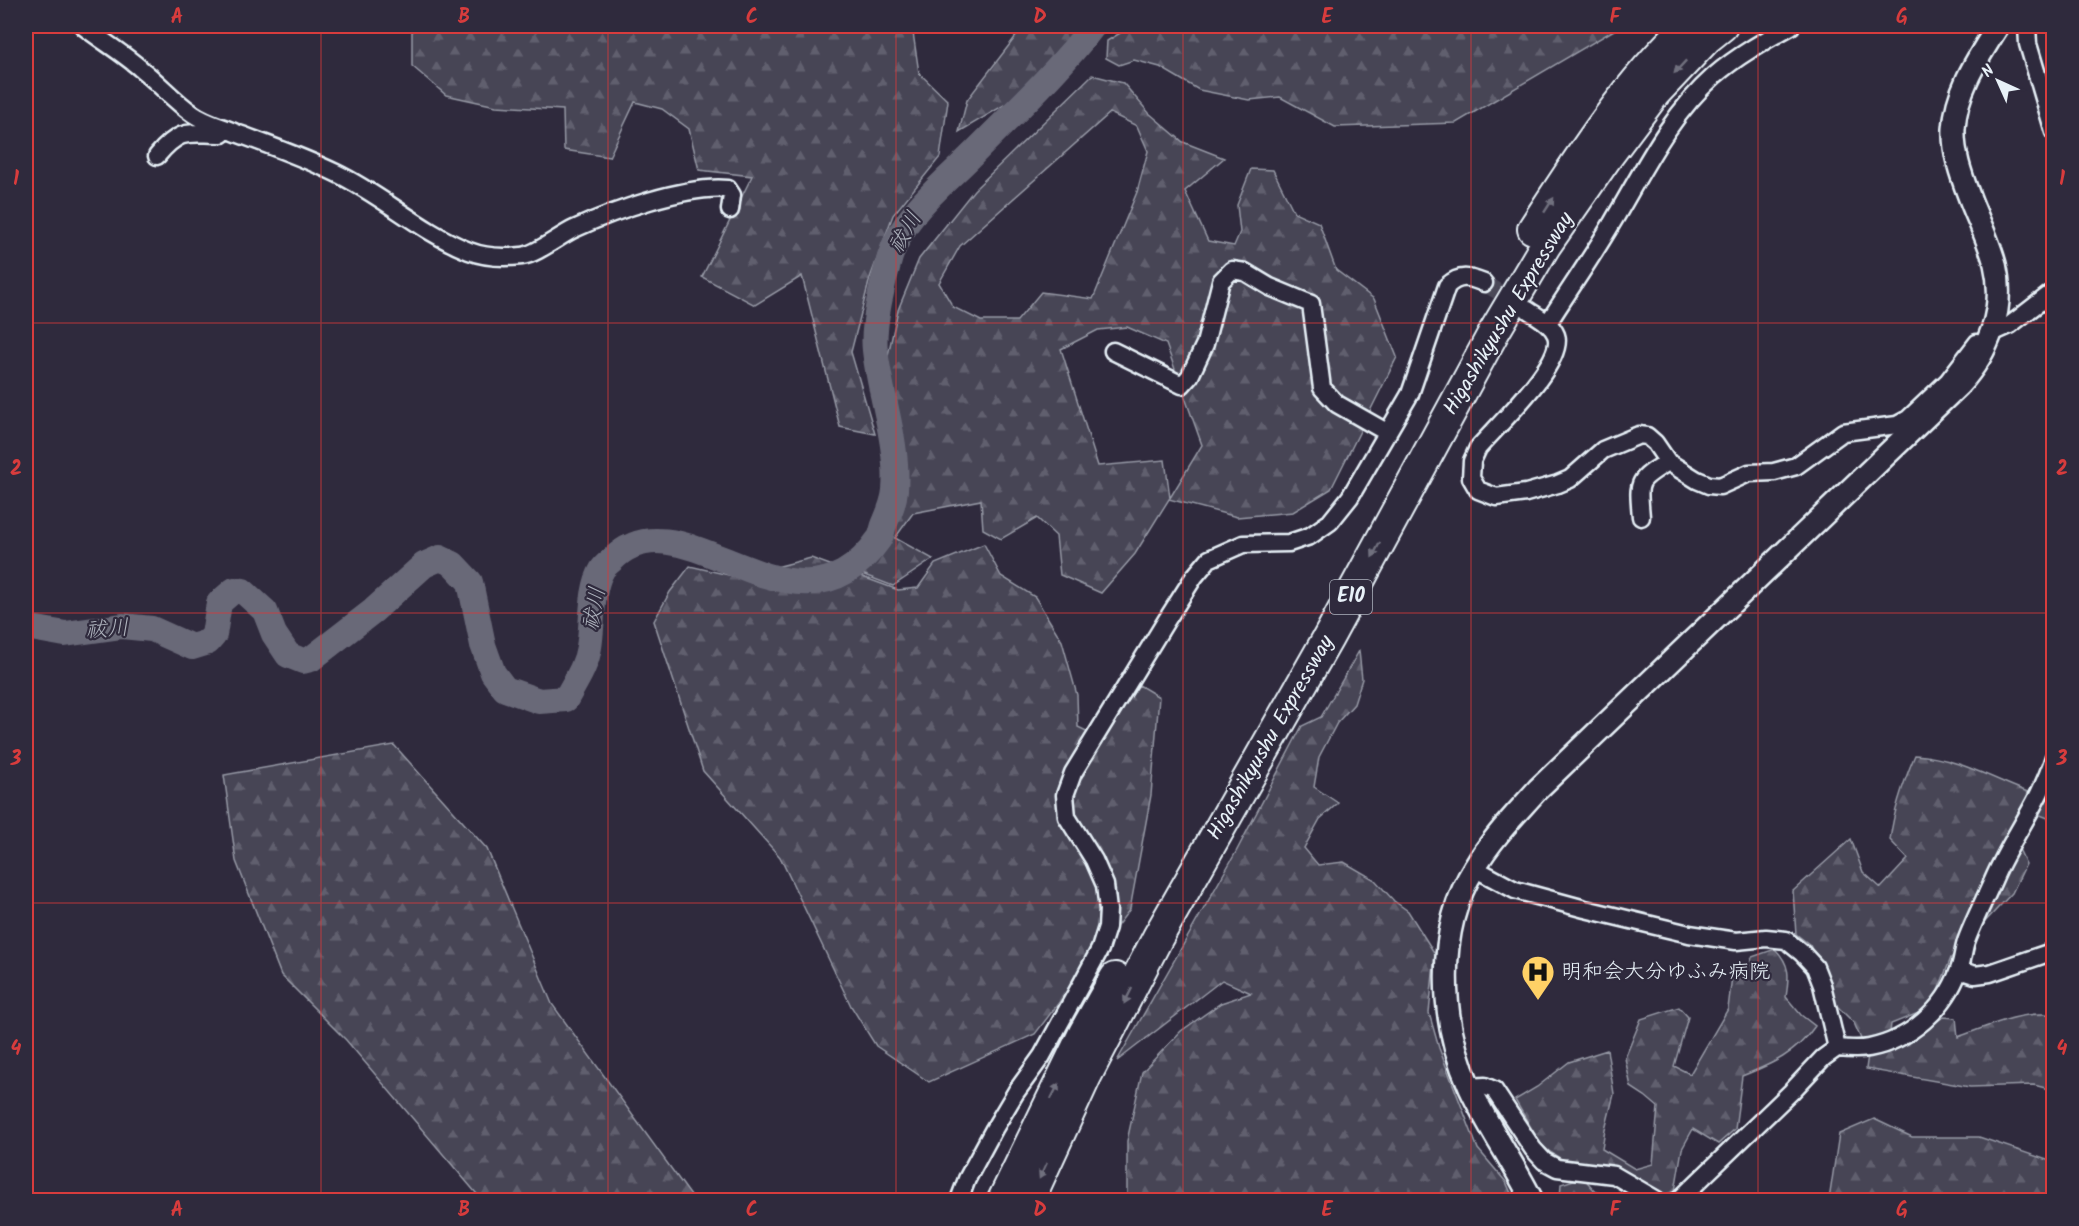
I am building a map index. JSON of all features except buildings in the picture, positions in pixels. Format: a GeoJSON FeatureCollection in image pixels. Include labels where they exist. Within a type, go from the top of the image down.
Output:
{"type":"FeatureCollection","features":[{"type":"Feature","properties":{"kind":"highway","name":"Higashikyushu Expressway"},"geometry":{"type":"LineString","coordinates":[[1003,1200],[1084,1033],[1512,265],[1587,145],[1639,80],[1688,26]]}},
{"type":"Feature","properties":{"kind":"highway","name":"Higashikyushu Expressway"},"geometry":{"type":"LineString","coordinates":[[1029,1200],[1086,1076],[1158,937],[1328,638],[1494,332],[1545,246],[1607,157],[1656,93],[1707,38],[1722,26]]}},
{"type":"Feature","properties":{"kind":"street"},"geometry":{"type":"LineString","coordinates":[[83,26],[120,52],[192,113],[208,123],[337,173],[376,194],[449,241],[487,256],[503,258],[526,256],[575,228],[644,203],[691,192],[717,188],[728,189],[732,195],[730,210]]}},
{"type":"Feature","properties":{"kind":"street"},"geometry":{"type":"LineString","coordinates":[[1548,323],[1612,224],[1664,132],[1682,109],[1714,76],[1739,56],[1791,26]]}},
{"type":"Feature","properties":{"kind":"street"},"geometry":{"type":"LineString","coordinates":[[1532,1200],[1469,1087],[1451,1023],[1446,978],[1448,945],[1458,902],[1474,868],[1503,828],[1538,789],[1959,385],[1978,362],[1990,339],[1998,308],[1997,275],[1992,255],[1960,172],[1954,132],[1956,111],[1966,81],[1998,26]]}},
{"type":"Feature","properties":{"kind":"street"},"geometry":{"type":"LineString","coordinates":[[2027,26],[2028,44],[2054,132]]}},
{"type":"Feature","properties":{"kind":"street"},"geometry":{"type":"LineString","coordinates":[[157,156],[166,145],[184,133],[239,134]]}},
{"type":"Feature","properties":{"kind":"street"},"geometry":{"type":"LineString","coordinates":[[1113,351],[1182,385],[1190,376],[1205,344],[1221,280],[1232,270],[1245,272],[1270,287],[1311,304],[1322,388],[1337,404],[1388,434]]}},
{"type":"Feature","properties":{"kind":"street"},"geometry":{"type":"LineString","coordinates":[[959,1200],[994,1129],[1016,1092],[1042,1056],[1077,992],[1100,949],[1107,927],[1108,910],[1105,885],[1094,860],[1067,817],[1065,795],[1073,773],[1166,621],[1194,577],[1209,559],[1242,544],[1289,543],[1310,536],[1330,522],[1350,497],[1410,394],[1447,286],[1459,277],[1467,276],[1484,283]]}},
{"type":"Feature","properties":{"kind":"street"},"geometry":{"type":"LineString","coordinates":[[1528,310],[1548,323],[1556,335],[1557,343],[1554,358],[1542,376],[1478,448],[1472,461],[1471,478],[1478,490],[1496,497],[1526,493],[1570,479],[1603,450],[1639,435],[1647,436],[1655,443],[1668,462],[1709,485],[1720,486],[1749,473],[1774,472],[1796,466],[1843,432],[1897,425],[1908,419],[1948,381],[1972,347],[1990,339],[2054,291]]}},
{"type":"Feature","properties":{"kind":"street"},"geometry":{"type":"LineString","coordinates":[[1641,517],[1638,488],[1643,478],[1668,462]]}},
{"type":"Feature","properties":{"kind":"street"},"geometry":{"type":"LineString","coordinates":[[1679,1200],[1823,1058],[1838,1048],[1869,1049],[1888,1042],[1912,1030],[1931,1016],[1945,999],[1959,970],[1967,940],[1996,874],[2039,795],[2054,757]]}},
{"type":"Feature","properties":{"kind":"street"},"geometry":{"type":"LineString","coordinates":[[1474,868],[1515,890],[1689,934],[1736,941],[1766,938],[1786,940],[1815,967],[1822,985],[1838,1048]]}},
{"type":"Feature","properties":{"kind":"street"},"geometry":{"type":"LineString","coordinates":[[1959,970],[1975,975],[1990,973],[2054,951]]}},
{"type":"Feature","properties":{"kind":"street"},"geometry":{"type":"LineString","coordinates":[[1469,1087],[1485,1086],[1494,1090],[1533,1149],[1544,1161],[1557,1168],[1614,1175],[1657,1200]]}},
{"type":"Feature","properties":{"kind":"green space"},"geometry":{"type":"Polygon","coordinates":[[[412,26],[912,26],[919,73],[948,101],[940,157],[893,215],[870,278],[851,352],[875,434],[840,427],[802,276],[755,305],[702,277],[752,176],[699,170],[689,129],[662,109],[635,102],[609,157],[564,150],[563,110],[496,106],[446,95],[412,66],[412,26]]]}},
{"type":"Feature","properties":{"kind":"green space"},"geometry":{"type":"Polygon","coordinates":[[[1019,26],[1080,26],[1011,101],[959,132],[967,100],[1020,31],[1019,26]]]}},
{"type":"Feature","properties":{"kind":"green space"},"geometry":{"type":"Polygon","coordinates":[[[1621,26],[1456,123],[1335,127],[1280,97],[1249,100],[1199,90],[1160,67],[1134,60],[1119,65],[1106,58],[1107,41],[1130,27],[1621,26]]]}},
{"type":"Feature","properties":{"kind":"green space"},"geometry":{"type":"Polygon","coordinates":[[[1092,75],[1123,83],[1149,113],[1183,142],[1224,158],[1185,191],[1208,241],[1234,246],[1240,232],[1237,205],[1251,169],[1273,170],[1294,212],[1319,223],[1336,270],[1374,299],[1397,357],[1331,489],[1293,512],[1237,517],[1169,499],[1135,554],[1101,593],[1060,575],[1056,536],[1037,518],[1001,539],[983,529],[981,500],[913,513],[895,538],[933,559],[893,586],[838,565],[894,521],[902,436],[890,397],[888,355],[898,310],[919,259],[974,190],[1092,75]],[[1110,113],[960,246],[939,283],[953,307],[981,321],[1017,321],[1041,292],[1093,299],[1137,192],[1148,151],[1137,126],[1110,113]],[[1127,327],[1098,330],[1061,349],[1098,466],[1165,460],[1170,498],[1202,445],[1166,344],[1127,327]]]}},
{"type":"Feature","properties":{"kind":"green space"},"geometry":{"type":"Polygon","coordinates":[[[984,544],[1001,576],[1035,597],[1062,641],[1077,695],[1078,727],[1101,738],[1139,685],[1159,697],[1151,795],[1130,909],[1035,1034],[929,1082],[876,1046],[851,1006],[780,857],[703,771],[654,621],[670,592],[690,566],[737,577],[811,558],[898,590],[918,588],[935,564],[984,544]]]}},
{"type":"Feature","properties":{"kind":"green space"},"geometry":{"type":"Polygon","coordinates":[[[1359,651],[1362,679],[1354,704],[1337,723],[1319,757],[1314,787],[1338,803],[1320,819],[1304,848],[1318,865],[1344,862],[1375,880],[1394,901],[1408,911],[1435,954],[1429,1013],[1439,1048],[1478,1149],[1506,1182],[1514,1200],[1127,1200],[1127,1141],[1142,1072],[1181,1031],[1221,1003],[1251,993],[1222,980],[1117,1061],[1236,852],[1302,726],[1321,717],[1359,651]]]}},
{"type":"Feature","properties":{"kind":"green space"},"geometry":{"type":"Polygon","coordinates":[[[394,745],[487,849],[552,1004],[694,1200],[482,1200],[346,1040],[281,975],[236,861],[224,775],[394,745]]]}},
{"type":"Feature","properties":{"kind":"green space"},"geometry":{"type":"Polygon","coordinates":[[[1915,755],[1950,761],[2051,800],[2053,820],[2035,813],[2019,849],[2026,864],[2012,893],[1951,958],[1931,1008],[1891,1024],[1888,1050],[1913,1038],[1943,1017],[1956,1018],[1958,1037],[2017,1017],[2053,1015],[2053,1090],[2034,1085],[1970,1087],[1866,1069],[1868,1055],[1854,1023],[1833,1002],[1810,945],[1796,934],[1793,891],[1851,839],[1863,872],[1881,888],[1908,859],[1890,840],[1900,796],[1915,755]]]}},
{"type":"Feature","properties":{"kind":"green space"},"geometry":{"type":"Polygon","coordinates":[[[1775,949],[1784,960],[1788,972],[1786,997],[1801,1015],[1815,1026],[1800,1044],[1783,1057],[1742,1076],[1735,1129],[1718,1144],[1693,1129],[1682,1149],[1675,1191],[1650,1200],[1634,1200],[1618,1180],[1563,1160],[1540,1143],[1515,1100],[1537,1087],[1569,1062],[1607,1050],[1614,1094],[1602,1149],[1635,1169],[1653,1164],[1658,1107],[1631,1087],[1625,1058],[1641,1019],[1679,1007],[1688,1017],[1674,1066],[1690,1074],[1728,1009],[1733,968],[1746,980],[1752,957],[1775,949]]]}},
{"type":"Feature","properties":{"kind":"green space"},"geometry":{"type":"Polygon","coordinates":[[[1874,1119],[1912,1137],[1979,1137],[2053,1162],[2053,1200],[1829,1200],[1839,1134],[1874,1119]]]}},
{"type":"Feature","properties":{"kind":"green space"},"geometry":{"type":"Polygon","coordinates":[[[1583,1177],[1595,1191],[1616,1200],[1560,1200],[1561,1184],[1583,1177]]]}},
{"type":"Feature","properties":{"kind":"waterway","name":"祓川"},"geometry":{"type":"LineString","coordinates":[[26,627],[65,634],[122,626],[152,629],[192,647],[208,642],[214,635],[219,603],[234,590],[243,591],[265,611],[274,634],[288,655],[303,661],[311,659],[373,611],[424,565],[440,558],[453,564],[470,582],[483,645],[493,673],[505,689],[539,701],[566,699],[588,654],[595,587],[598,578],[602,570],[613,559],[641,543],[673,543],[777,578],[813,582],[847,571],[880,537],[894,495],[894,455],[874,340],[881,290],[896,242],[913,214],[1049,77],[1093,26]]}},
{"type":"Feature","properties":{"kind":"tunnel"},"geometry":{"type":"LineString","coordinates":[[1484,283],[1519,305]]}},
{"type":"Feature","properties":{"kind":"place","name":"明和会大分ゆふみ病院"},"geometry":{"type":"Point","coordinates":[1538,1001]}}]}
